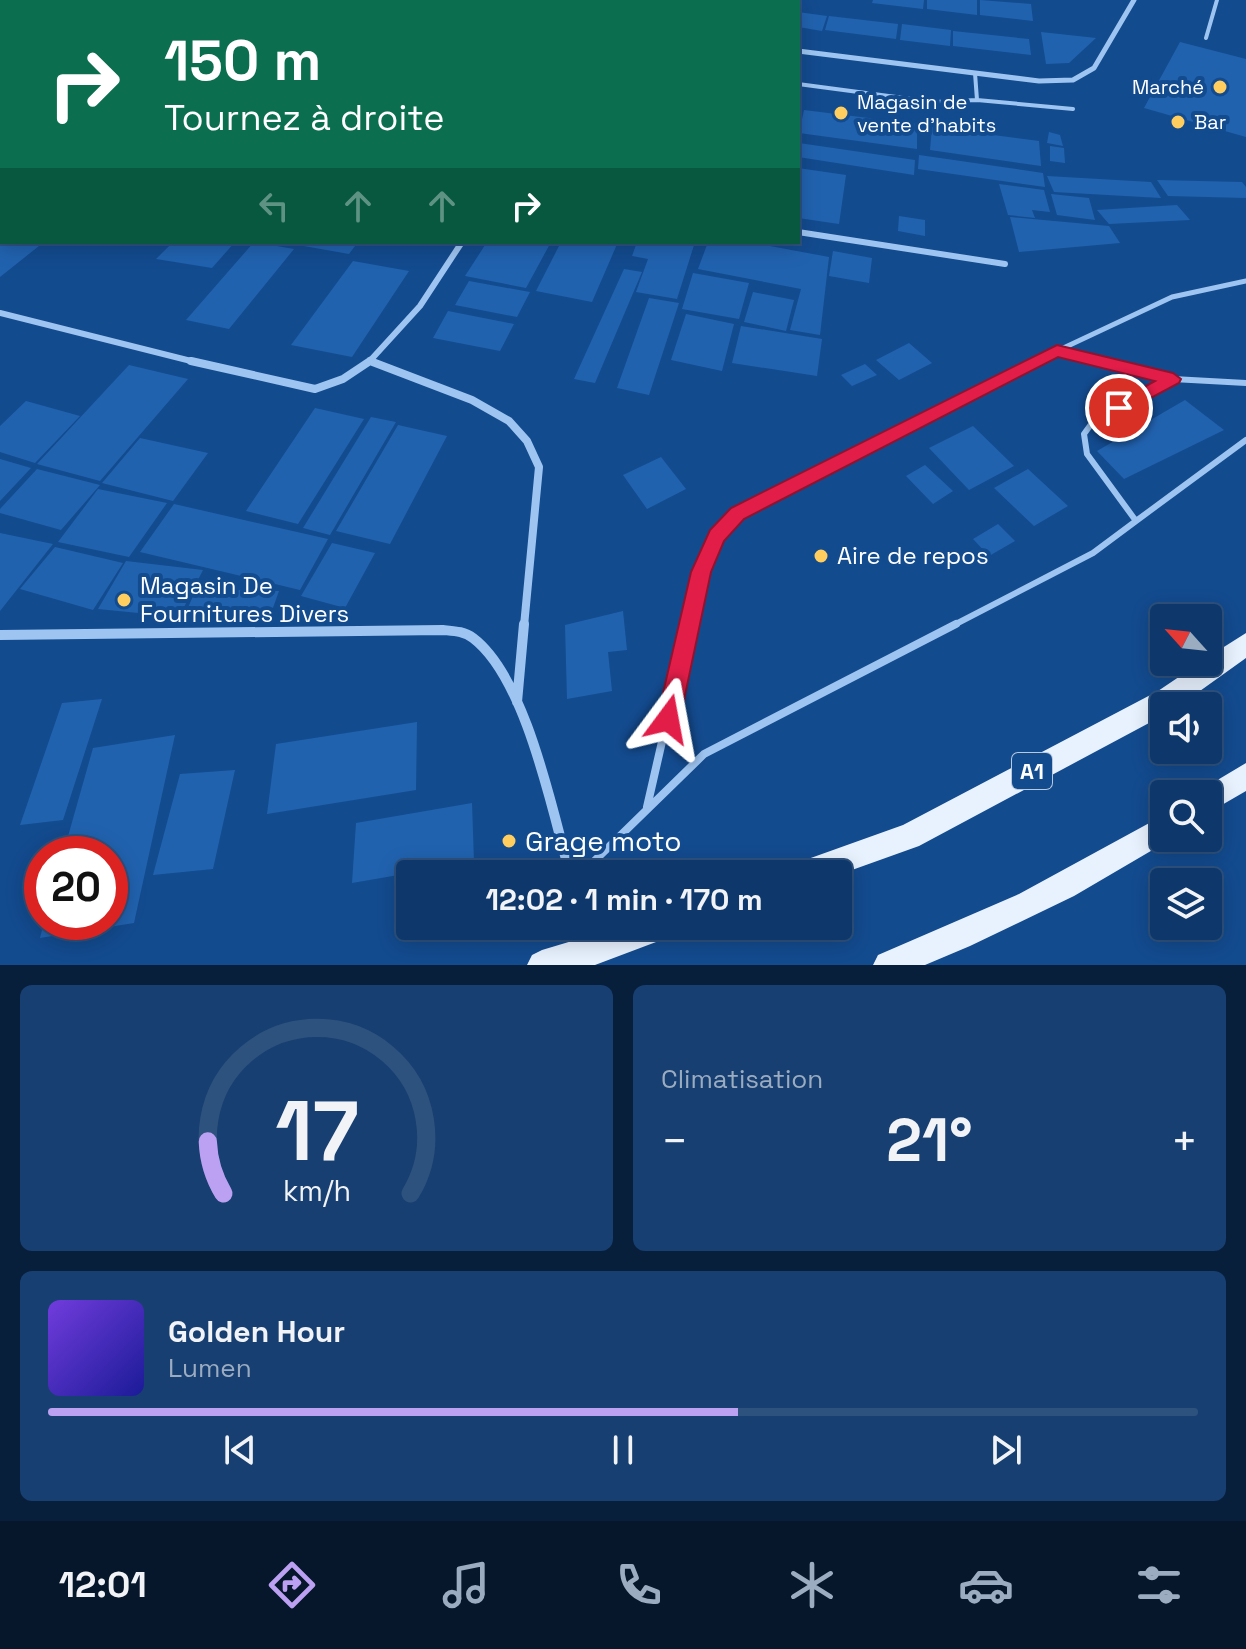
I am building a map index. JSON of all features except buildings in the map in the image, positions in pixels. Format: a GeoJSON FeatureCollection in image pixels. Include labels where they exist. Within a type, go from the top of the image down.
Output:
{"type":"FeatureCollection","features":[{"type":"Feature","properties":{"kind":"main road","name":"A1"},"geometry":{"type":"LineString","coordinates":[[843,860],[909,836],[1167,700],[1246,644]]}},
{"type":"Feature","properties":{"kind":"main road"},"geometry":{"type":"LineString","coordinates":[[1222,791],[1246,776]]}},
{"type":"Feature","properties":{"kind":"main road"},"geometry":{"type":"LineString","coordinates":[[888,965],[971,933],[1121,856],[1150,837]]}},
{"type":"Feature","properties":{"kind":"main road"},"geometry":{"type":"LineString","coordinates":[[542,965],[585,940]]}},
{"type":"Feature","properties":{"kind":"street"},"geometry":{"type":"LineString","coordinates":[[800,51],[1039,81],[1073,80],[1094,68],[1134,0]]}},
{"type":"Feature","properties":{"kind":"street"},"geometry":{"type":"LineString","coordinates":[[800,232],[1005,264]]}},
{"type":"Feature","properties":{"kind":"street"},"geometry":{"type":"LineString","coordinates":[[0,324],[4,315],[296,387],[320,388],[370,361],[406,325],[436,286],[461,244]]}},
{"type":"Feature","properties":{"kind":"street"},"geometry":{"type":"LineString","coordinates":[[370,361],[433,384],[488,409],[522,434],[539,467],[517,702]]}},
{"type":"Feature","properties":{"kind":"street"},"geometry":{"type":"LineString","coordinates":[[0,635],[443,630],[470,635],[491,655],[517,702],[566,860]]}},
{"type":"Feature","properties":{"kind":"lane"},"geometry":{"type":"LineString","coordinates":[[1206,38],[1217,0]]}},
{"type":"Feature","properties":{"kind":"lane"},"geometry":{"type":"LineString","coordinates":[[975,73],[977,100]]}},
{"type":"Feature","properties":{"kind":"lane"},"geometry":{"type":"LineString","coordinates":[[800,84],[934,102],[977,100],[1073,109]]}},
{"type":"Feature","properties":{"kind":"lane"},"geometry":{"type":"LineString","coordinates":[[647,808],[701,572],[717,536],[737,514],[1149,305],[1231,282],[1246,281]]}},
{"type":"Feature","properties":{"kind":"lane"},"geometry":{"type":"LineString","coordinates":[[1057,351],[1173,379],[1246,383]]}},
{"type":"Feature","properties":{"kind":"lane"},"geometry":{"type":"LineString","coordinates":[[1136,521],[1087,454],[1084,434],[1092,423],[1173,379]]}},
{"type":"Feature","properties":{"kind":"lane"},"geometry":{"type":"LineString","coordinates":[[595,860],[704,754],[1093,553],[1246,440]]}},
{"type":"Feature","properties":{"kind":"place","name":"Marché"},"geometry":{"type":"Point","coordinates":[1220,87]}},
{"type":"Feature","properties":{"kind":"place","name":"Magasin de vente d'habits"},"geometry":{"type":"Point","coordinates":[841,113]}},
{"type":"Feature","properties":{"kind":"place","name":"Bar"},"geometry":{"type":"Point","coordinates":[1178,122]}},
{"type":"Feature","properties":{"kind":"place","name":"Aire de repos"},"geometry":{"type":"Point","coordinates":[821,556]}},
{"type":"Feature","properties":{"kind":"place","name":"Magasin De Fournitures Divers"},"geometry":{"type":"Point","coordinates":[124,600]}},
{"type":"Feature","properties":{"kind":"place","name":"Grage moto"},"geometry":{"type":"Point","coordinates":[509,841]}},
{"type":"Feature","properties":{"kind":"route"},"geometry":{"type":"LineString","coordinates":[[668,719],[701,572],[717,536],[737,514],[1057,351],[1173,379],[1119,408]]}}]}
